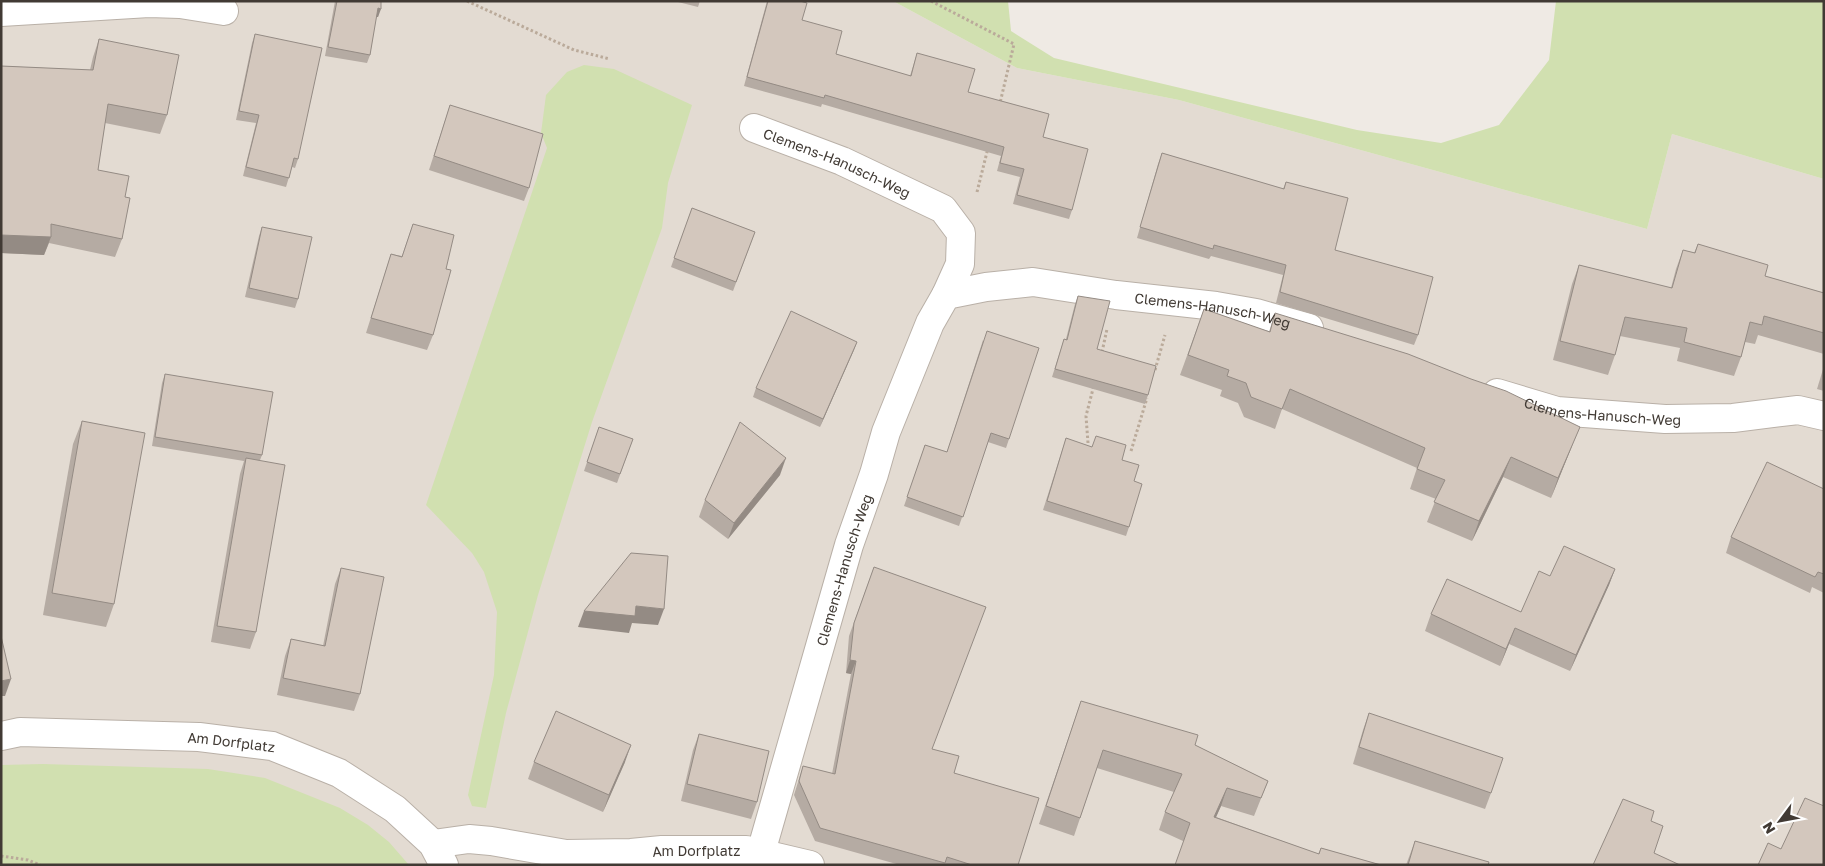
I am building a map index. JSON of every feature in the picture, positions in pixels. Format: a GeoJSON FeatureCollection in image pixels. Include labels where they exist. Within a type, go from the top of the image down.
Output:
{"type":"FeatureCollection","features":[{"type":"Feature","properties":{"kind":"street"},"geometry":{"type":"LineString","coordinates":[[1,12],[149,2],[180,4],[224,11]]}},
{"type":"Feature","properties":{"kind":"street","name":"Clemens-Hanusch-Weg"},"geometry":{"type":"LineString","coordinates":[[754,128],[842,161],[943,209],[961,233],[960,264],[946,295],[930,323],[886,432],[874,474],[848,545],[761,852]]}},
{"type":"Feature","properties":{"kind":"street","name":"Clemens-Hanusch-Weg"},"geometry":{"type":"LineString","coordinates":[[946,295],[986,287],[1033,282],[1256,313],[1329,334]]}},
{"type":"Feature","properties":{"kind":"street","name":"Clemens-Hanusch-Weg"},"geometry":{"type":"LineString","coordinates":[[1474,384],[1557,411],[1666,419],[1733,418],[1798,410],[1824,416]]}},
{"type":"Feature","properties":{"kind":"street","name":"Am Dorfplatz"},"geometry":{"type":"LineString","coordinates":[[1,736],[20,732],[199,737],[272,746],[339,773],[395,809],[438,855],[469,839],[566,854],[631,854],[662,850],[746,850],[810,865]]}},
{"type":"Feature","properties":{"kind":"path"},"geometry":{"type":"LineString","coordinates":[[467,1],[574,50],[610,59]]}},
{"type":"Feature","properties":{"kind":"path"},"geometry":{"type":"LineString","coordinates":[[931,1],[1014,44],[998,111]]}},
{"type":"Feature","properties":{"kind":"path"},"geometry":{"type":"LineString","coordinates":[[961,233],[971,214],[991,139]]}},
{"type":"Feature","properties":{"kind":"path"},"geometry":{"type":"LineString","coordinates":[[1100,359],[1109,321]]}},
{"type":"Feature","properties":{"kind":"path"},"geometry":{"type":"LineString","coordinates":[[1153,377],[1167,330]]}},
{"type":"Feature","properties":{"kind":"path"},"geometry":{"type":"LineString","coordinates":[[1088,443],[1086,416],[1096,378]]}},
{"type":"Feature","properties":{"kind":"path"},"geometry":{"type":"LineString","coordinates":[[1131,452],[1147,395]]}},
{"type":"Feature","properties":{"kind":"path"},"geometry":{"type":"LineString","coordinates":[[1,856],[28,860],[40,865]]}},
{"type":"Feature","properties":{"kind":"shaded area"},"geometry":{"type":"Polygon","coordinates":[[[1,1],[893,1],[1017,68],[1179,100],[1647,229],[1672,134],[1824,179],[1824,865],[1,865],[1,1]]]}},
{"type":"Feature","properties":{"kind":"green space"},"geometry":{"type":"Polygon","coordinates":[[[893,1],[1008,1],[1011,31],[1054,58],[1357,130],[1441,143],[1499,125],[1549,60],[1556,1],[1824,1],[1824,179],[1672,134],[1647,229],[1179,100],[1017,68],[893,1]]]}},
{"type":"Feature","properties":{"kind":"green space"},"geometry":{"type":"Polygon","coordinates":[[[584,65],[614,69],[692,105],[668,183],[662,228],[592,422],[538,595],[506,713],[486,808],[472,806],[468,795],[494,675],[497,612],[484,572],[472,553],[426,505],[547,148],[541,133],[546,95],[567,72],[584,65]]]}},
{"type":"Feature","properties":{"kind":"green space"},"geometry":{"type":"Polygon","coordinates":[[[43,764],[208,769],[265,778],[340,808],[368,825],[389,842],[409,865],[1,865],[1,765],[43,764]]]}},
{"type":"Feature","properties":{"kind":"building"},"geometry":{"type":"Polygon","coordinates":[[[337,1],[381,1],[381,9],[378,8],[370,55],[328,47],[337,1]]]}},
{"type":"Feature","properties":{"kind":"building"},"geometry":{"type":"Polygon","coordinates":[[[768,1],[800,1],[807,3],[802,20],[842,31],[836,54],[911,76],[917,53],[975,69],[968,92],[1049,114],[1043,137],[1088,149],[1072,210],[1017,195],[1024,169],[1000,163],[1004,147],[825,95],[824,98],[747,77],[768,1]]]}},
{"type":"Feature","properties":{"kind":"building"},"geometry":{"type":"Polygon","coordinates":[[[255,34],[322,48],[298,159],[294,158],[289,178],[246,167],[259,115],[239,111],[255,34]]]}},
{"type":"Feature","properties":{"kind":"building"},"geometry":{"type":"Polygon","coordinates":[[[99,39],[179,55],[167,115],[108,104],[98,170],[129,176],[125,197],[130,198],[122,239],[51,224],[51,237],[1,235],[1,66],[93,70],[99,39]]]}},
{"type":"Feature","properties":{"kind":"building"},"geometry":{"type":"Polygon","coordinates":[[[450,105],[543,134],[529,188],[434,156],[450,105]]]}},
{"type":"Feature","properties":{"kind":"building"},"geometry":{"type":"Polygon","coordinates":[[[1162,153],[1284,189],[1286,182],[1348,198],[1335,250],[1433,277],[1418,335],[1280,292],[1286,265],[1214,245],[1213,249],[1140,227],[1162,153]]]}},
{"type":"Feature","properties":{"kind":"building"},"geometry":{"type":"Polygon","coordinates":[[[692,208],[755,232],[736,282],[674,258],[692,208]]]}},
{"type":"Feature","properties":{"kind":"building"},"geometry":{"type":"Polygon","coordinates":[[[413,224],[454,235],[446,269],[451,270],[433,335],[371,318],[391,254],[402,257],[413,224]]]}},
{"type":"Feature","properties":{"kind":"building"},"geometry":{"type":"Polygon","coordinates":[[[262,227],[312,237],[298,299],[249,288],[262,227]]]}},
{"type":"Feature","properties":{"kind":"building"},"geometry":{"type":"Polygon","coordinates":[[[1698,244],[1768,265],[1765,276],[1824,293],[1824,333],[1764,316],[1762,325],[1750,322],[1741,357],[1684,342],[1687,328],[1625,317],[1615,355],[1560,341],[1579,265],[1672,288],[1683,250],[1695,253],[1698,244]]]}},
{"type":"Feature","properties":{"kind":"building"},"geometry":{"type":"Polygon","coordinates":[[[1078,296],[1110,301],[1097,349],[1156,366],[1148,395],[1055,369],[1064,339],[1067,340],[1078,296]]]}},
{"type":"Feature","properties":{"kind":"building"},"geometry":{"type":"Polygon","coordinates":[[[1204,309],[1270,332],[1275,313],[1408,354],[1506,391],[1580,427],[1558,478],[1511,457],[1479,521],[1434,502],[1445,480],[1417,469],[1425,448],[1290,389],[1282,409],[1251,397],[1246,383],[1227,376],[1229,370],[1188,355],[1204,309]]]}},
{"type":"Feature","properties":{"kind":"building"},"geometry":{"type":"Polygon","coordinates":[[[791,311],[857,342],[823,419],[756,388],[791,311]]]}},
{"type":"Feature","properties":{"kind":"building"},"geometry":{"type":"Polygon","coordinates":[[[987,331],[1039,348],[1009,439],[991,433],[963,517],[907,497],[925,445],[947,452],[987,331]]]}},
{"type":"Feature","properties":{"kind":"building"},"geometry":{"type":"Polygon","coordinates":[[[165,374],[273,392],[262,455],[155,437],[165,374]]]}},
{"type":"Feature","properties":{"kind":"building"},"geometry":{"type":"Polygon","coordinates":[[[82,421],[145,433],[114,604],[52,593],[82,421]]]}},
{"type":"Feature","properties":{"kind":"building"},"geometry":{"type":"Polygon","coordinates":[[[740,422],[786,458],[734,523],[705,500],[740,422]]]}},
{"type":"Feature","properties":{"kind":"building"},"geometry":{"type":"Polygon","coordinates":[[[599,427],[633,439],[620,474],[587,462],[599,427]]]}},
{"type":"Feature","properties":{"kind":"building"},"geometry":{"type":"Polygon","coordinates":[[[1096,436],[1126,445],[1122,460],[1139,465],[1134,481],[1142,484],[1129,527],[1047,501],[1066,438],[1092,447],[1096,436]]]}},
{"type":"Feature","properties":{"kind":"building"},"geometry":{"type":"Polygon","coordinates":[[[246,458],[285,465],[256,632],[217,626],[246,458]]]}},
{"type":"Feature","properties":{"kind":"building"},"geometry":{"type":"Polygon","coordinates":[[[1767,462],[1824,489],[1824,574],[1818,572],[1815,577],[1731,537],[1767,462]]]}},
{"type":"Feature","properties":{"kind":"building"},"geometry":{"type":"Polygon","coordinates":[[[1564,546],[1615,569],[1576,655],[1515,628],[1506,649],[1431,614],[1447,579],[1521,612],[1539,571],[1550,576],[1564,546]]]}},
{"type":"Feature","properties":{"kind":"building"},"geometry":{"type":"Polygon","coordinates":[[[631,553],[668,556],[664,609],[636,606],[635,616],[584,611],[631,553]]]}},
{"type":"Feature","properties":{"kind":"building"},"geometry":{"type":"Polygon","coordinates":[[[874,567],[986,607],[932,749],[959,756],[954,773],[1039,798],[1018,865],[972,865],[947,857],[945,863],[820,828],[799,781],[803,766],[835,774],[856,661],[850,660],[854,623],[874,567]]]}},
{"type":"Feature","properties":{"kind":"building"},"geometry":{"type":"Polygon","coordinates":[[[341,568],[384,577],[360,694],[283,678],[291,639],[325,646],[341,568]]]}},
{"type":"Feature","properties":{"kind":"building"},"geometry":{"type":"Polygon","coordinates":[[[1,636],[11,679],[1,681],[1,636]]]}},
{"type":"Feature","properties":{"kind":"building"},"geometry":{"type":"Polygon","coordinates":[[[1081,701],[1198,735],[1195,745],[1268,781],[1261,798],[1227,788],[1214,817],[1319,854],[1321,848],[1381,865],[1175,865],[1190,823],[1165,812],[1182,774],[1103,750],[1080,818],[1046,806],[1081,701]]]}},
{"type":"Feature","properties":{"kind":"building"},"geometry":{"type":"Polygon","coordinates":[[[556,711],[631,745],[609,795],[534,762],[556,711]]]}},
{"type":"Feature","properties":{"kind":"building"},"geometry":{"type":"Polygon","coordinates":[[[1369,713],[1503,758],[1491,793],[1359,747],[1369,713]]]}},
{"type":"Feature","properties":{"kind":"building"},"geometry":{"type":"Polygon","coordinates":[[[699,734],[769,751],[757,802],[687,784],[699,734]]]}},
{"type":"Feature","properties":{"kind":"building"},"geometry":{"type":"Polygon","coordinates":[[[1805,798],[1824,806],[1824,865],[1758,865],[1768,843],[1781,849],[1805,798]]]}},
{"type":"Feature","properties":{"kind":"building"},"geometry":{"type":"Polygon","coordinates":[[[1623,799],[1654,811],[1651,821],[1663,826],[1654,853],[1680,865],[1593,865],[1623,799]]]}},
{"type":"Feature","properties":{"kind":"building"},"geometry":{"type":"Polygon","coordinates":[[[1415,841],[1489,862],[1488,865],[1408,865],[1415,841]]]}}]}
